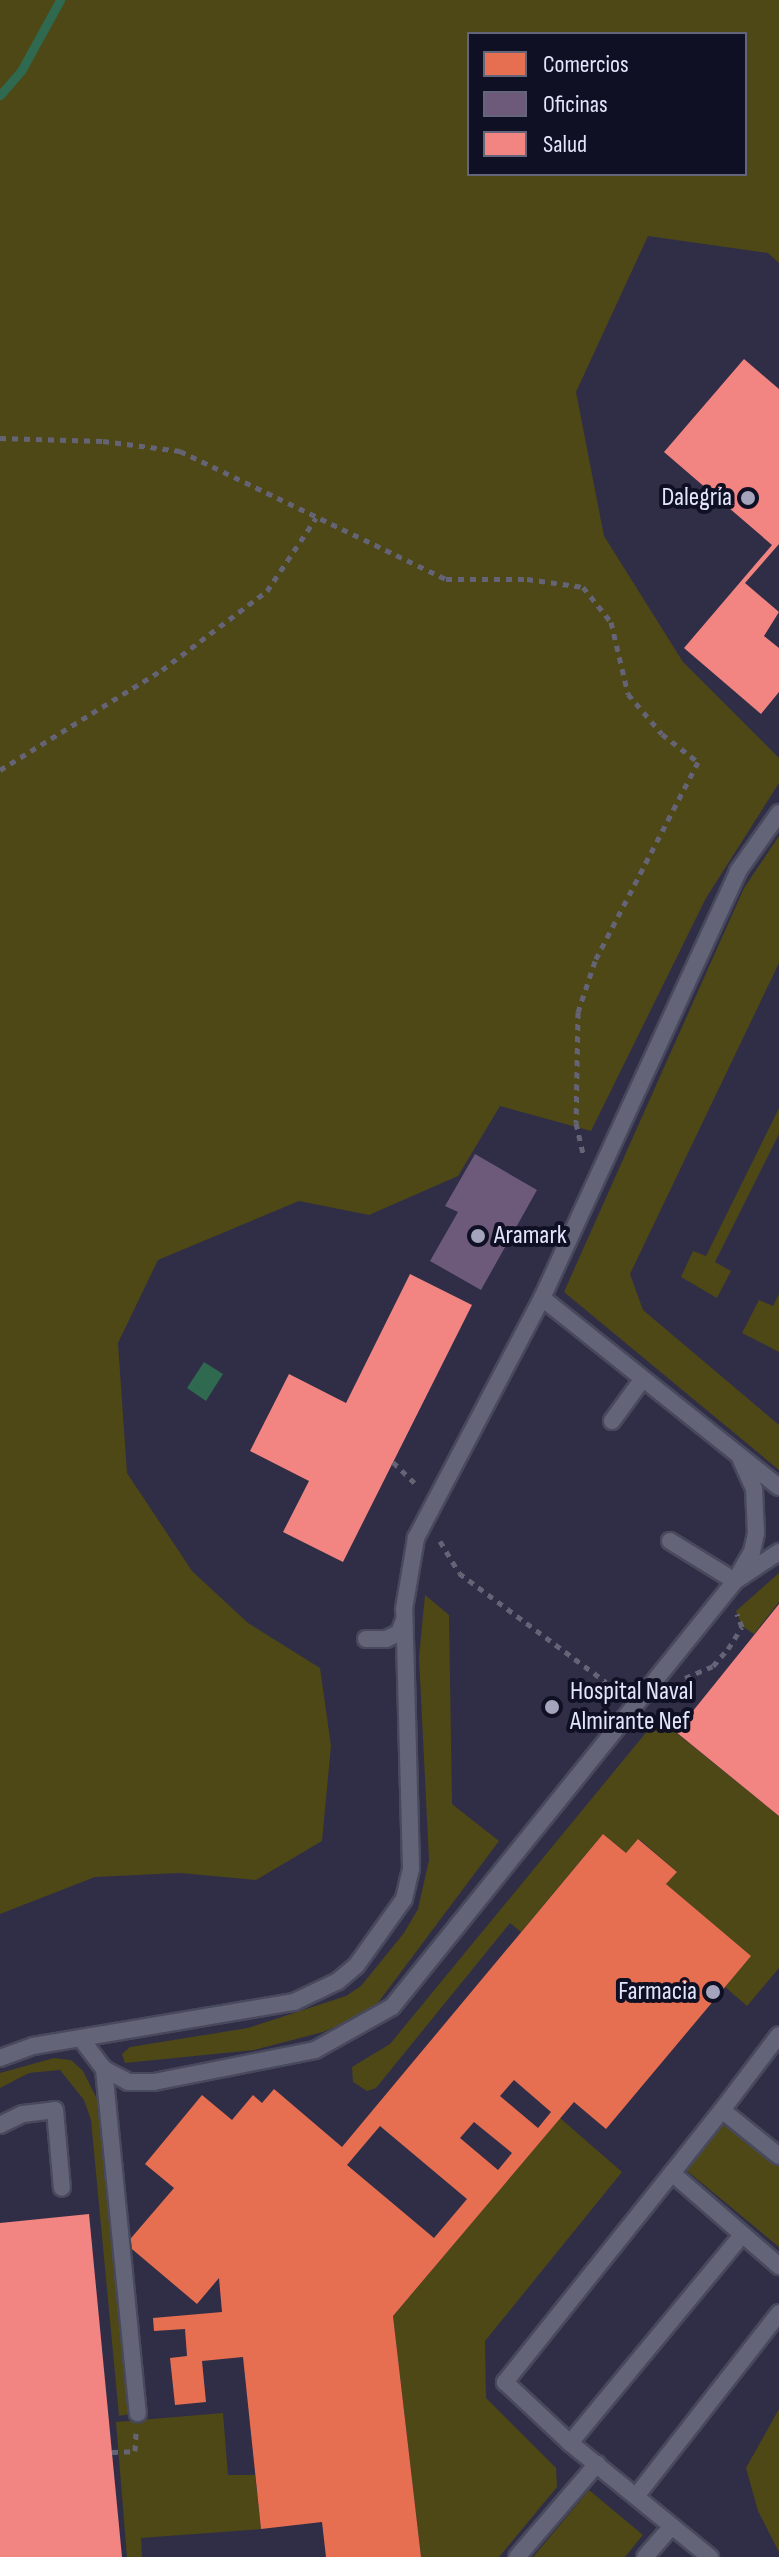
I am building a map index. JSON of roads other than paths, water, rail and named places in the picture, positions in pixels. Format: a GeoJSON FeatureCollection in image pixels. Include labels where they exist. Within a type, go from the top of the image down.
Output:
{"type":"FeatureCollection","features":[{"type":"Feature","properties":{"kind":"lane"},"geometry":{"type":"LineString","coordinates":[[0,2058],[33,2046],[294,2002],[338,1981],[384,1931],[404,1899],[411,1868],[404,1619],[416,1538],[542,1298],[738,871],[779,813]]}},
{"type":"Feature","properties":{"kind":"lane"},"geometry":{"type":"LineString","coordinates":[[542,1298],[779,1487]]}},
{"type":"Feature","properties":{"kind":"lane"},"geometry":{"type":"LineString","coordinates":[[612,1421],[642,1380]]}},
{"type":"Feature","properties":{"kind":"lane"},"geometry":{"type":"LineString","coordinates":[[82,2040],[104,2069],[128,2082],[154,2082],[275,2059],[348,2037],[392,2007],[735,1581],[756,1533],[754,1489],[737,1453]]}},
{"type":"Feature","properties":{"kind":"lane"},"geometry":{"type":"LineString","coordinates":[[670,1541],[735,1581]]}},
{"type":"Feature","properties":{"kind":"lane"},"geometry":{"type":"LineString","coordinates":[[735,1581],[779,1552]]}},
{"type":"Feature","properties":{"kind":"lane"},"geometry":{"type":"LineString","coordinates":[[366,1639],[399,1633],[404,1619]]}},
{"type":"Feature","properties":{"kind":"lane"},"geometry":{"type":"LineString","coordinates":[[710,2557],[570,2443],[505,2382],[779,2035]]}},
{"type":"Feature","properties":{"kind":"lane"},"geometry":{"type":"LineString","coordinates":[[104,2069],[138,2413]]}},
{"type":"Feature","properties":{"kind":"lane"},"geometry":{"type":"LineString","coordinates":[[0,2125],[23,2114],[55,2110],[62,2188]]}},
{"type":"Feature","properties":{"kind":"lane"},"geometry":{"type":"LineString","coordinates":[[722,2110],[779,2156]]}},
{"type":"Feature","properties":{"kind":"lane"},"geometry":{"type":"LineString","coordinates":[[672,2173],[779,2266]]}},
{"type":"Feature","properties":{"kind":"lane"},"geometry":{"type":"LineString","coordinates":[[570,2443],[742,2235]]}},
{"type":"Feature","properties":{"kind":"lane"},"geometry":{"type":"LineString","coordinates":[[637,2495],[779,2313]]}},
{"type":"Feature","properties":{"kind":"lane"},"geometry":{"type":"LineString","coordinates":[[517,2557],[597,2464]]}},
{"type":"Feature","properties":{"kind":"lane"},"geometry":{"type":"LineString","coordinates":[[645,2557],[671,2527]]}},
{"type":"Feature","properties":{"kind":"waterway"},"geometry":{"type":"LineString","coordinates":[[0,95],[21,71],[60,0]]}},
{"type":"Feature","properties":{"kind":"place","name":"Dalegría"},"geometry":{"type":"Point","coordinates":[748,498]}},
{"type":"Feature","properties":{"kind":"place","name":"Aramark"},"geometry":{"type":"Point","coordinates":[478,1236]}},
{"type":"Feature","properties":{"kind":"place","name":"Hospital Naval Almirante Nef"},"geometry":{"type":"Point","coordinates":[552,1707]}},
{"type":"Feature","properties":{"kind":"place","name":"Farmacia"},"geometry":{"type":"Point","coordinates":[713,1992]}}]}
